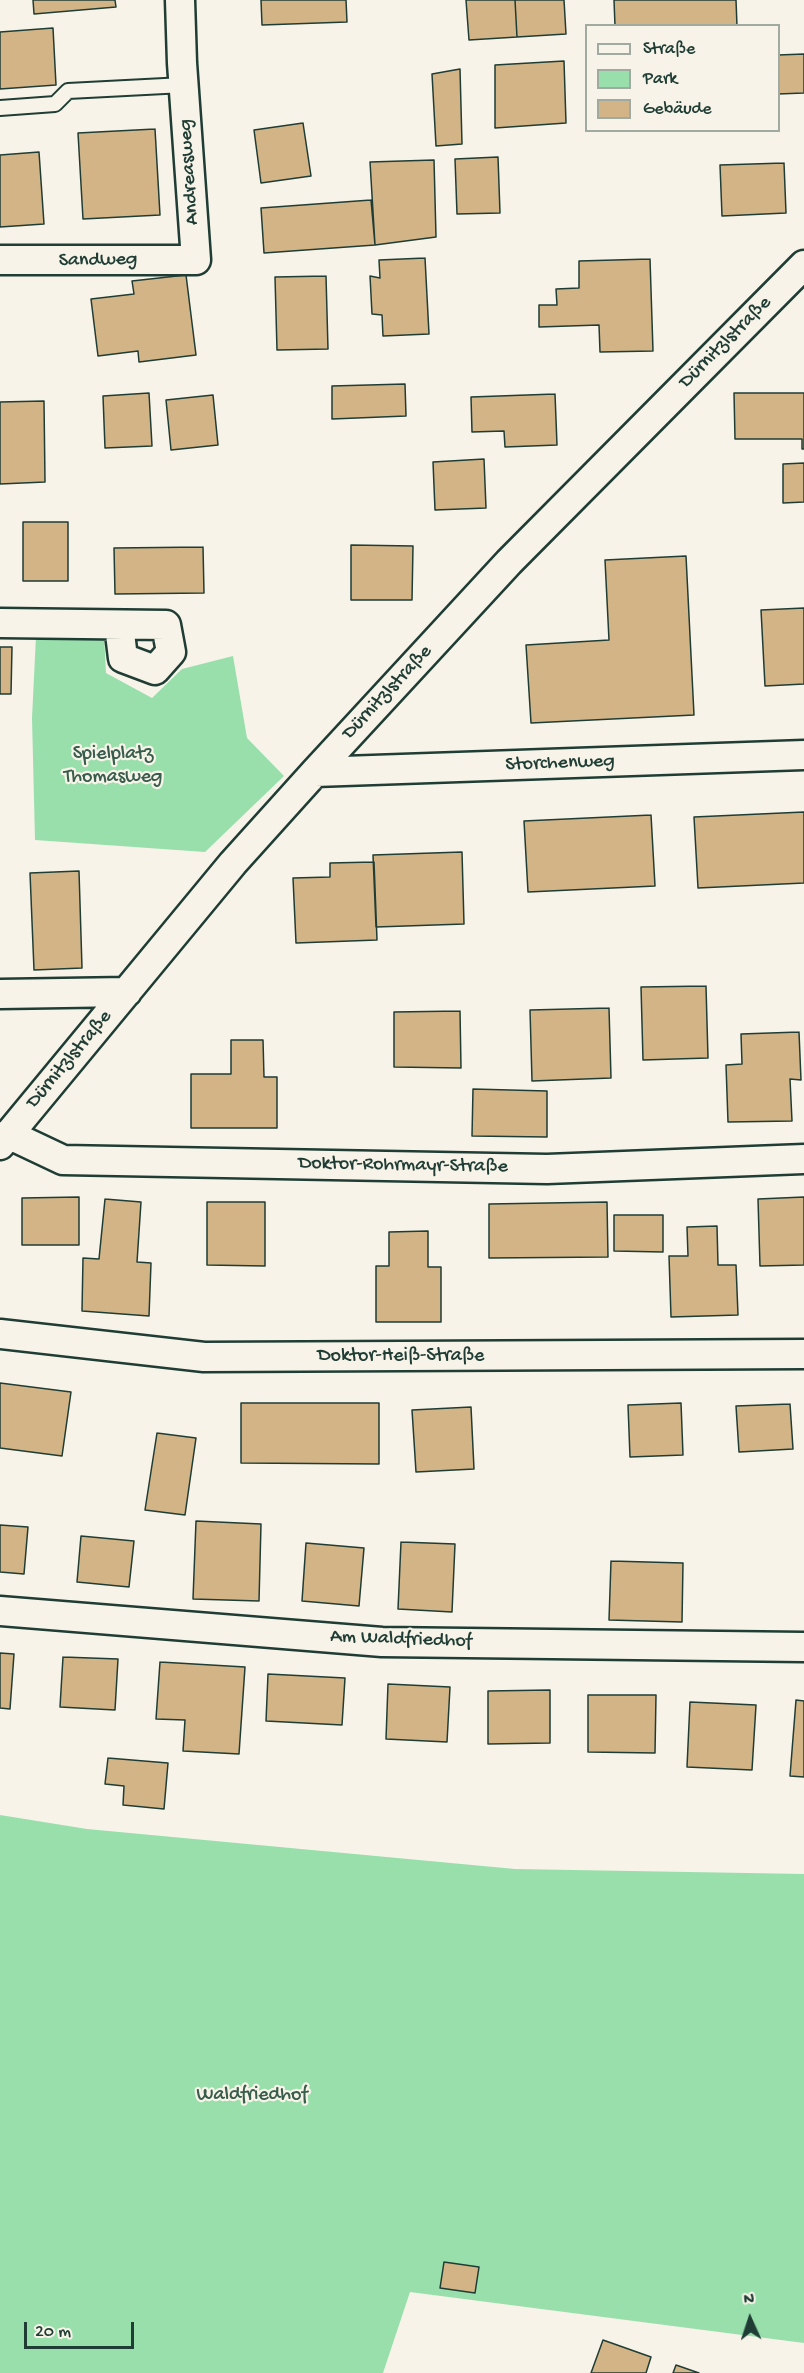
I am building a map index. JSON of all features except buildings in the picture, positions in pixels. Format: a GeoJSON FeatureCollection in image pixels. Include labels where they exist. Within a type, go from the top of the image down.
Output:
{"type":"FeatureCollection","features":[{"type":"Feature","properties":{"kind":"street","name":"Andreasweg"},"geometry":{"type":"LineString","coordinates":[[180,0],[196,260]]}},
{"type":"Feature","properties":{"kind":"street","name":"Sandweg"},"geometry":{"type":"LineString","coordinates":[[0,261],[196,260]]}},
{"type":"Feature","properties":{"kind":"street","name":"Dürnitzlstraße"},"geometry":{"type":"LineString","coordinates":[[4,1140],[233,863],[315,772],[509,562],[804,265]]}},
{"type":"Feature","properties":{"kind":"street"},"geometry":{"type":"LineString","coordinates":[[0,623],[119,625]]}},
{"type":"Feature","properties":{"kind":"street","name":"Storchenweg"},"geometry":{"type":"LineString","coordinates":[[315,772],[804,755]]}},
{"type":"Feature","properties":{"kind":"street"},"geometry":{"type":"LineString","coordinates":[[0,994],[128,992]]}},
{"type":"Feature","properties":{"kind":"street","name":"Doktor-Rohrmayr-Straße"},"geometry":{"type":"LineString","coordinates":[[4,1140],[63,1160],[547,1169],[804,1159]]}},
{"type":"Feature","properties":{"kind":"street","name":"Doktor-Heiß-Straße"},"geometry":{"type":"LineString","coordinates":[[0,1334],[204,1357],[804,1354]]}},
{"type":"Feature","properties":{"kind":"street","name":"Am Waldfriedhof"},"geometry":{"type":"LineString","coordinates":[[0,1611],[382,1642],[804,1647]]}},
{"type":"Feature","properties":{"kind":"lane"},"geometry":{"type":"LineString","coordinates":[[0,108],[55,104],[68,91],[184,85]]}},
{"type":"Feature","properties":{"kind":"green space","name":"Spielplatz Thomasweg"},"geometry":{"type":"Polygon","coordinates":[[[104,635],[106,673],[152,698],[182,669],[233,656],[247,738],[284,776],[205,852],[35,840],[32,718],[36,636],[104,635]]]}},
{"type":"Feature","properties":{"kind":"green space","name":"Waldfriedhof"},"geometry":{"type":"Polygon","coordinates":[[[0,1815],[87,1829],[515,1869],[804,1874],[804,2343],[410,2292],[383,2373],[0,2373],[0,1815]]]}}]}
